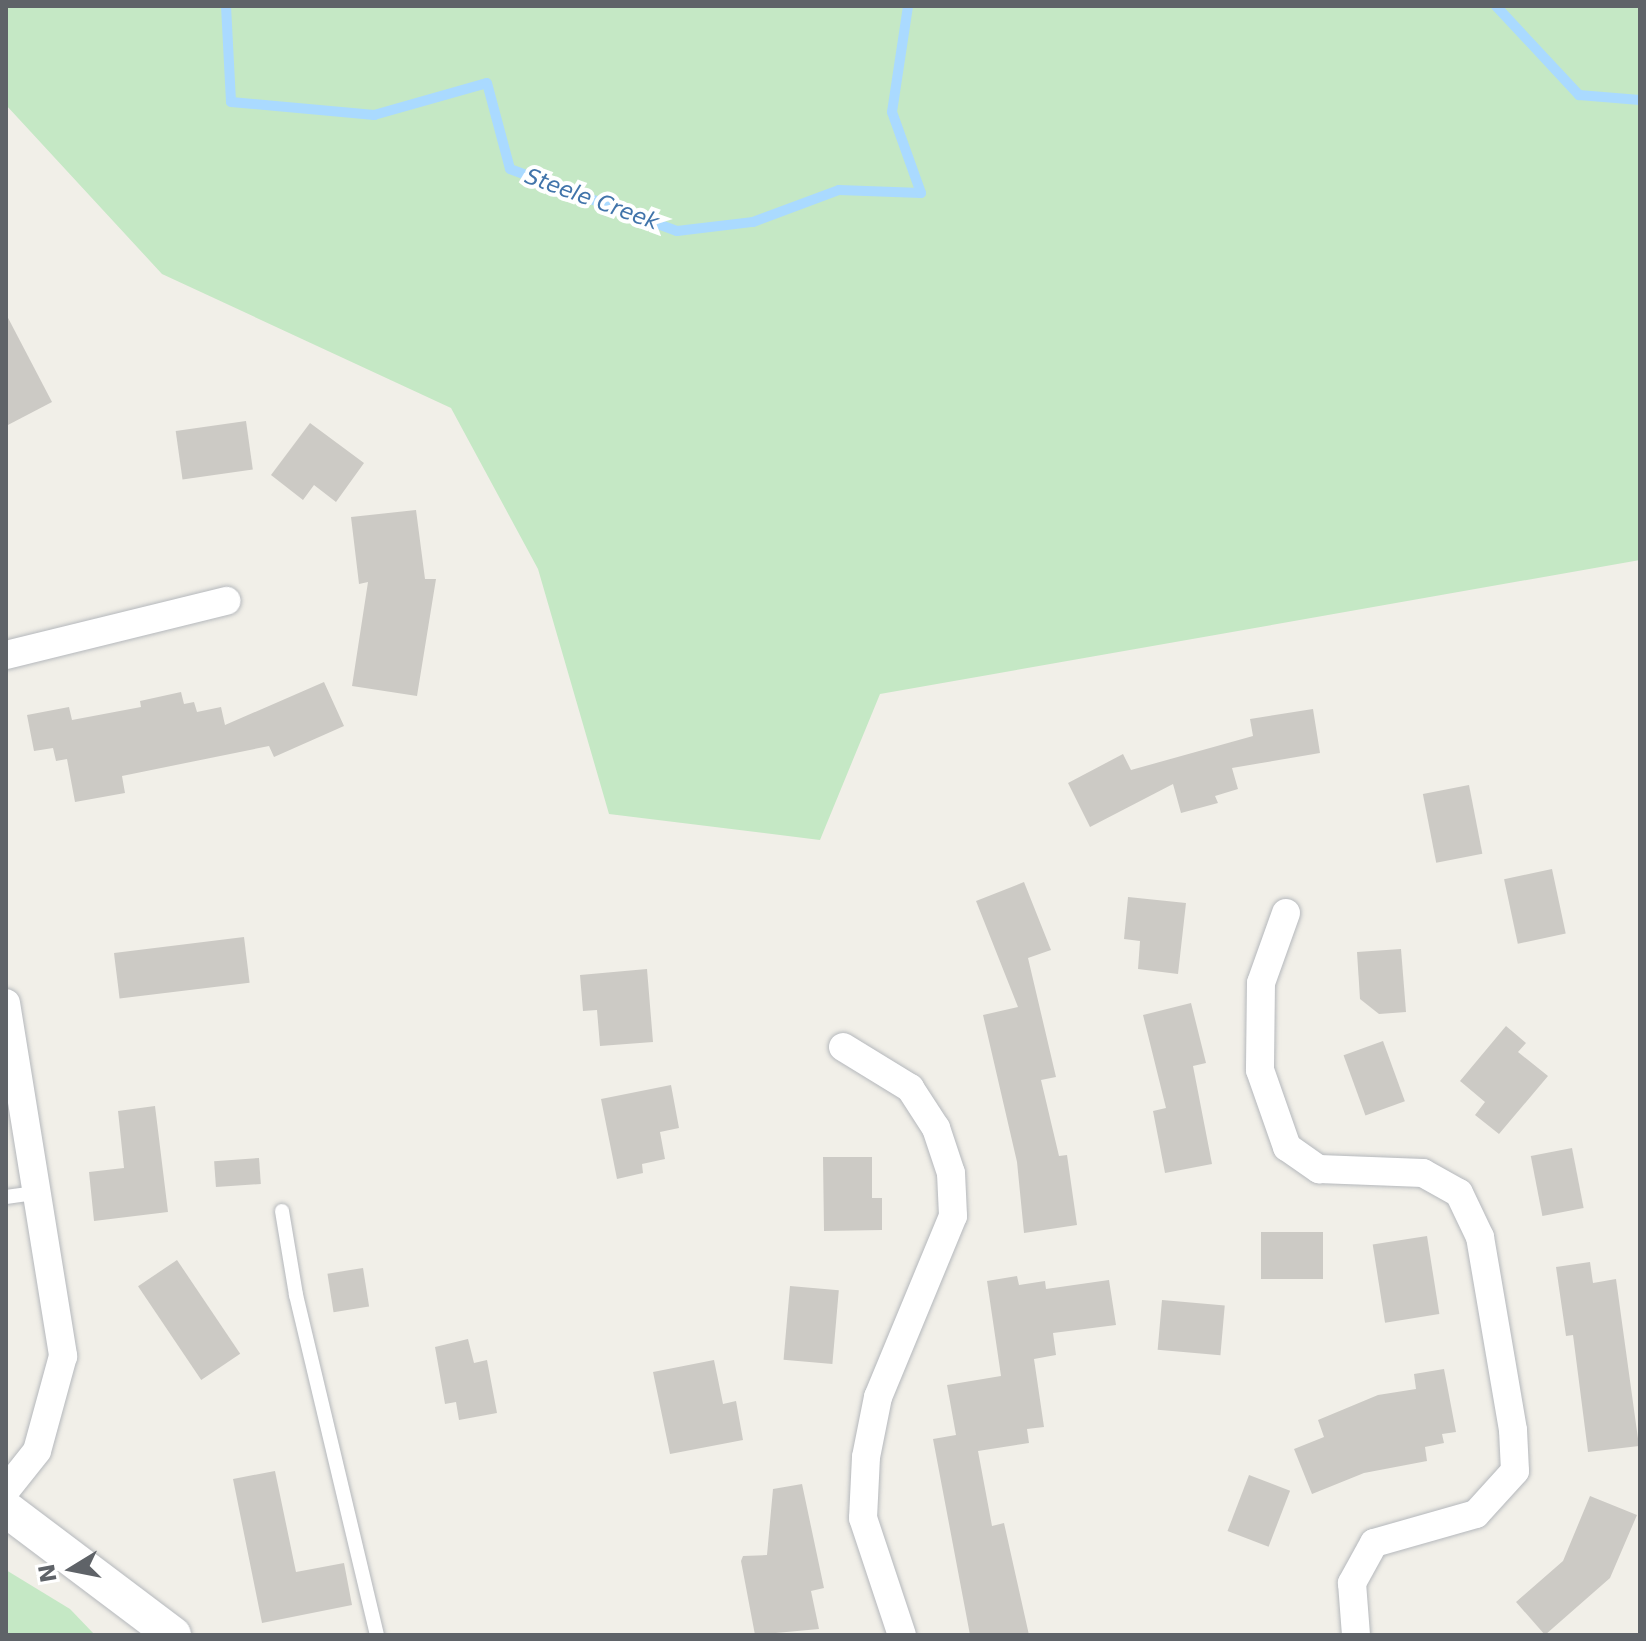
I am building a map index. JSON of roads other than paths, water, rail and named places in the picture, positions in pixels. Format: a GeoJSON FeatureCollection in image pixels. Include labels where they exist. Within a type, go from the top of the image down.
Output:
{"type":"FeatureCollection","features":[{"type":"Feature","properties":{"kind":"street"},"geometry":{"type":"LineString","coordinates":[[6,655],[226,601]]}},
{"type":"Feature","properties":{"kind":"street"},"geometry":{"type":"LineString","coordinates":[[1286,913],[1261,983],[1260,1070],[1287,1147],[1319,1169],[1423,1173],[1459,1193],[1480,1237],[1513,1430],[1515,1471],[1502,1491],[1476,1514],[1374,1543],[1352,1583],[1356,1635]]}},
{"type":"Feature","properties":{"kind":"street"},"geometry":{"type":"LineString","coordinates":[[6,1003],[63,1356],[37,1451],[6,1490]]}},
{"type":"Feature","properties":{"kind":"street"},"geometry":{"type":"LineString","coordinates":[[843,1047],[910,1088],[936,1128],[951,1173],[953,1216],[878,1397],[866,1457],[863,1518],[902,1635]]}},
{"type":"Feature","properties":{"kind":"street"},"geometry":{"type":"LineString","coordinates":[[6,1509],[137,1621],[173,1635]]}},
{"type":"Feature","properties":{"kind":"lane"},"geometry":{"type":"LineString","coordinates":[[6,1197],[36,1193]]}},
{"type":"Feature","properties":{"kind":"lane"},"geometry":{"type":"LineString","coordinates":[[282,1211],[296,1295],[377,1635]]}},
{"type":"Feature","properties":{"kind":"waterway","name":"Steele Creek"},"geometry":{"type":"LineString","coordinates":[[226,6],[231,102],[374,115],[487,83],[510,169],[677,231],[753,222],[839,190],[921,193],[892,112],[908,6]]}},
{"type":"Feature","properties":{"kind":"waterway","name":"Steele Creek"},"geometry":{"type":"LineString","coordinates":[[1496,6],[1579,95],[1640,100]]}}]}
